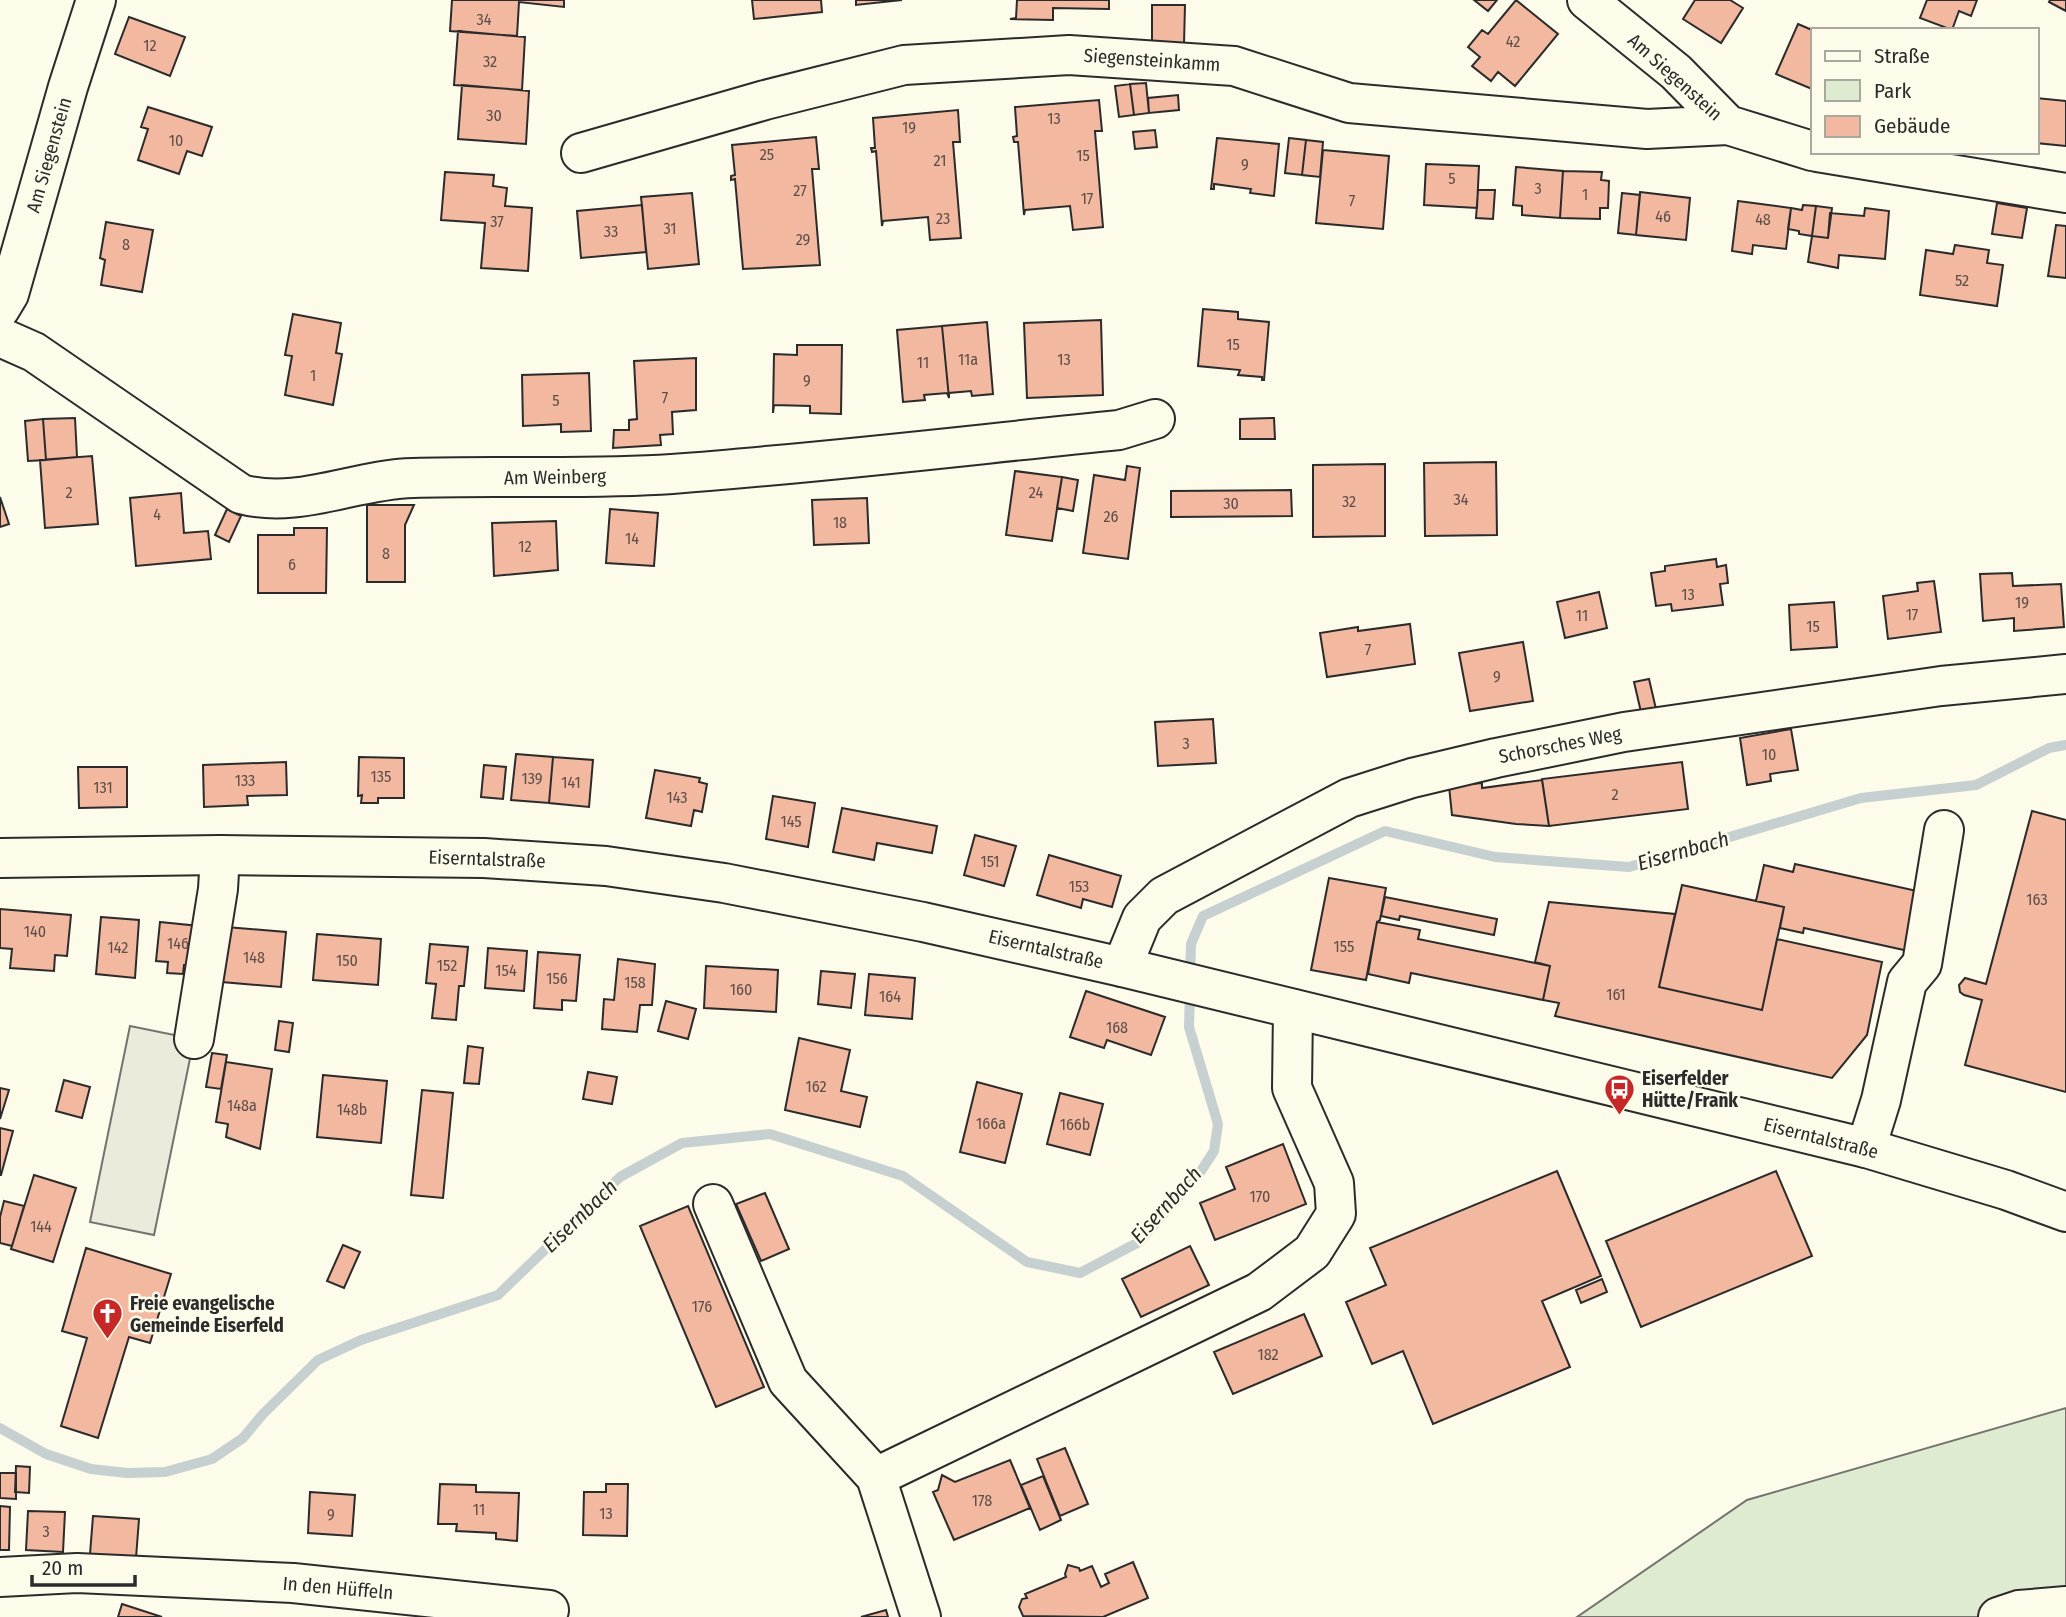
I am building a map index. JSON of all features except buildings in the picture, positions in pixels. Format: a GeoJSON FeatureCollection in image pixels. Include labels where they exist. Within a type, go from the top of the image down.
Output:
{"type":"FeatureCollection","features":[{"type":"Feature","properties":{"kind":"street","name":"Am Siegenstein"},"geometry":{"type":"LineString","coordinates":[[0,309],[9,294],[68,87],[96,0]]}},
{"type":"Feature","properties":{"kind":"street","name":"Am Siegenstein"},"geometry":{"type":"LineString","coordinates":[[1587,0],[1676,72],[1728,125],[1811,150]]}},
{"type":"Feature","properties":{"kind":"street","name":"Siegensteinkamm"},"geometry":{"type":"LineString","coordinates":[[581,153],[765,100],[904,65],[1069,55],[1234,66],[1349,103],[1647,129],[1728,125]]}},
{"type":"Feature","properties":{"kind":"street","name":"Am Siegenstein"},"geometry":{"type":"LineString","coordinates":[[1833,154],[2066,193]]}},
{"type":"Feature","properties":{"kind":"street","name":"Am Weinberg"},"geometry":{"type":"LineString","coordinates":[[0,338],[34,352],[240,494],[259,500],[292,498],[409,478],[574,478],[685,473],[1119,430],[1155,419]]}},
{"type":"Feature","properties":{"kind":"street","name":"Schorsches Weg"},"geometry":{"type":"LineString","coordinates":[[1122,967],[1142,918],[1164,896],[1349,798],[1412,778],[1624,732],[1941,686],[2066,674]]}},
{"type":"Feature","properties":{"kind":"street"},"geometry":{"type":"LineString","coordinates":[[1866,1148],[1881,1100],[1907,982],[1922,964],[1944,830]]}},
{"type":"Feature","properties":{"kind":"street","name":"Eiserntalstraße"},"geometry":{"type":"LineString","coordinates":[[0,858],[220,855],[471,857],[606,866],[724,883],[923,922],[1122,967],[1866,1148],[2006,1190],[2066,1212]]}},
{"type":"Feature","properties":{"kind":"street"},"geometry":{"type":"LineString","coordinates":[[194,1039],[218,889],[220,855]]}},
{"type":"Feature","properties":{"kind":"street"},"geometry":{"type":"LineString","coordinates":[[876,1477],[1259,1292],[1312,1252],[1336,1214],[1334,1183],[1292,1088],[1293,1009]]}},
{"type":"Feature","properties":{"kind":"street"},"geometry":{"type":"LineString","coordinates":[[713,1204],[788,1381],[876,1477],[921,1617]]}},
{"type":"Feature","properties":{"kind":"street","name":"In den Hüffeln"},"geometry":{"type":"LineString","coordinates":[[0,1577],[77,1573],[293,1583],[549,1610]]}},
{"type":"Feature","properties":{"kind":"street"},"geometry":{"type":"LineString","coordinates":[[1998,1617],[2018,1610],[2066,1606]]}},
{"type":"Feature","properties":{"kind":"green space"},"geometry":{"type":"Polygon","coordinates":[[[2066,1408],[2066,1617],[1577,1617],[1747,1500],[2066,1408]]]}},
{"type":"Feature","properties":{"kind":"shaded area"},"geometry":{"type":"Polygon","coordinates":[[[130,1026],[194,1039],[154,1235],[90,1222],[130,1026]]]}},
{"type":"Feature","properties":{"kind":"waterway","name":"Eisernbach"},"geometry":{"type":"LineString","coordinates":[[1190,975],[1191,944],[1203,916],[1385,831],[1495,857],[1629,867],[1861,798],[1976,785],[2049,748],[2066,745]]}},
{"type":"Feature","properties":{"kind":"waterway","name":"Eisernbach"},"geometry":{"type":"LineString","coordinates":[[0,1428],[46,1454],[91,1469],[127,1473],[165,1472],[212,1459],[243,1438],[263,1414],[318,1360],[361,1340],[498,1295],[620,1177],[682,1143],[770,1134],[903,1176],[1027,1262],[1080,1273],[1139,1242],[1201,1171],[1214,1151],[1218,1124],[1189,1027],[1190,991]]}},
{"type":"Feature","properties":{"kind":"place","name":"Eiserfelder Hütte/Frank"},"geometry":{"type":"Point","coordinates":[1619,1116]}},
{"type":"Feature","properties":{"kind":"place","name":"Freie evangelische Gemeinde Eiserfeld"},"geometry":{"type":"Point","coordinates":[107,1341]}}]}
